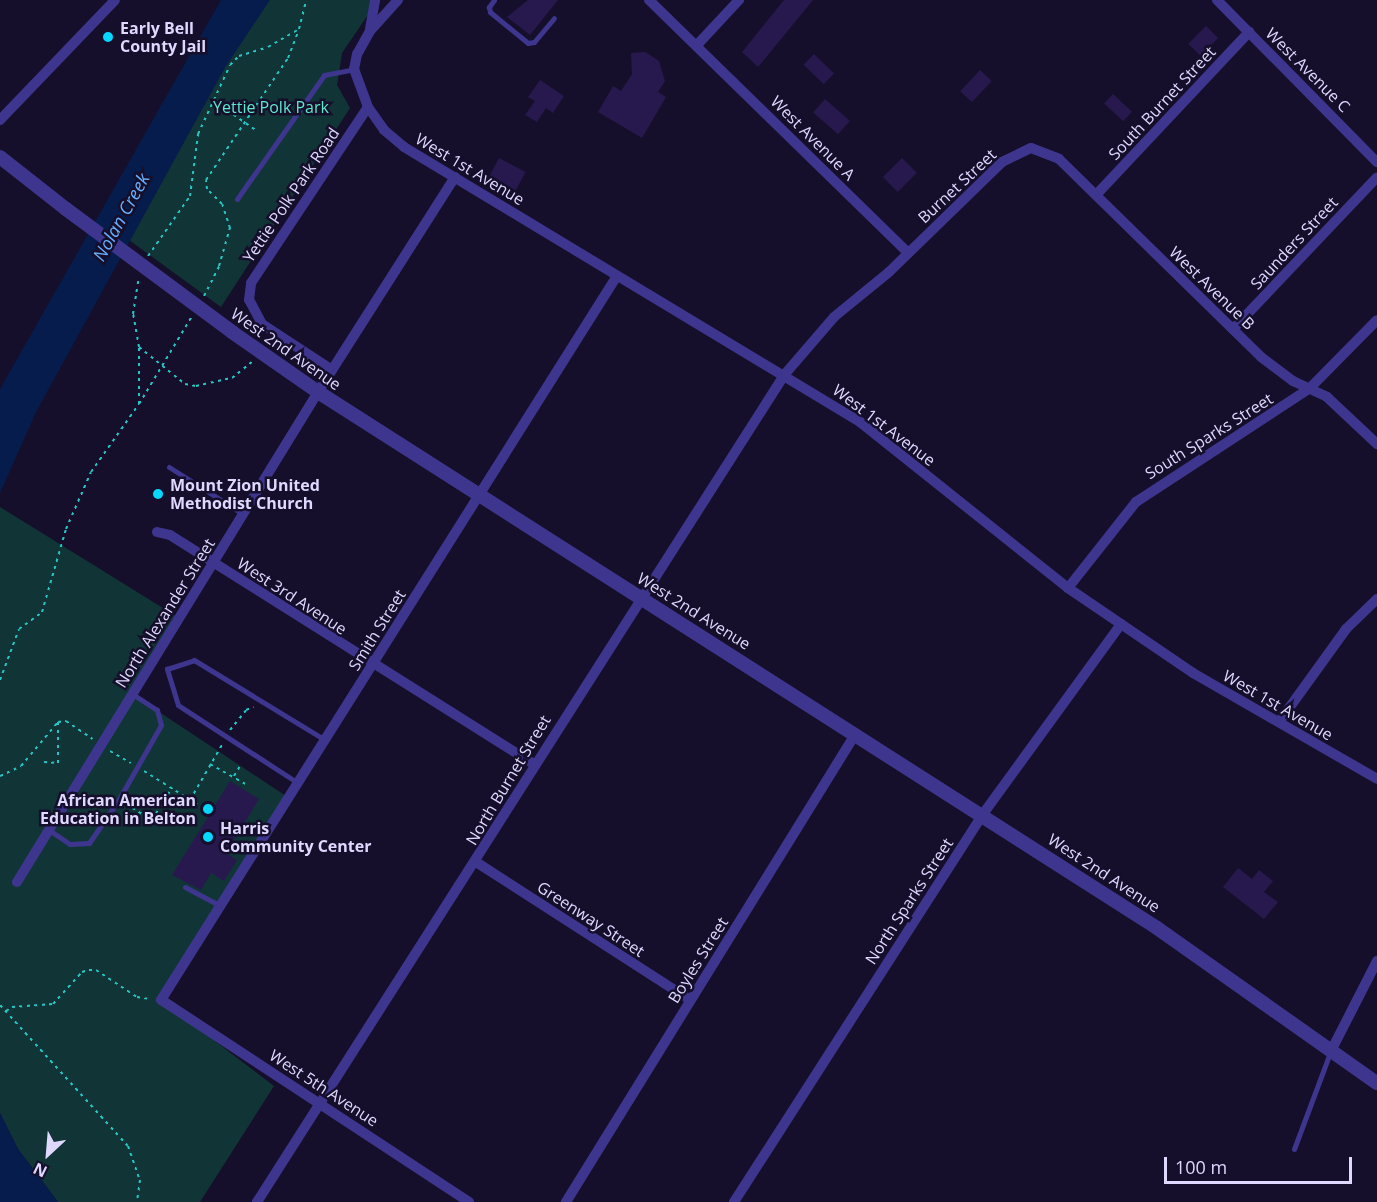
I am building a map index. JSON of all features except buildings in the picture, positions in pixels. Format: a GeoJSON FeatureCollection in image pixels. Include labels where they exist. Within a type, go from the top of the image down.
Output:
{"type":"FeatureCollection","features":[{"type":"Feature","properties":{"kind":"street"},"geometry":{"type":"LineString","coordinates":[[0,120],[116,0]]}},
{"type":"Feature","properties":{"kind":"street"},"geometry":{"type":"LineString","coordinates":[[370,31],[375,0]]}},
{"type":"Feature","properties":{"kind":"street"},"geometry":{"type":"LineString","coordinates":[[354,69],[357,54],[370,31],[398,0]]}},
{"type":"Feature","properties":{"kind":"street","name":"West Avenue A"},"geometry":{"type":"LineString","coordinates":[[649,0],[908,253]]}},
{"type":"Feature","properties":{"kind":"street"},"geometry":{"type":"LineString","coordinates":[[697,45],[739,0]]}},
{"type":"Feature","properties":{"kind":"street","name":"West Avenue C"},"geometry":{"type":"LineString","coordinates":[[1217,0],[1377,162]]}},
{"type":"Feature","properties":{"kind":"street","name":"South Burnet Street"},"geometry":{"type":"LineString","coordinates":[[1096,195],[1249,32]]}},
{"type":"Feature","properties":{"kind":"street","name":"West 1st Avenue"},"geometry":{"type":"LineString","coordinates":[[354,69],[368,107],[384,130],[455,177],[617,276],[785,374],[888,442],[1068,588],[1193,674],[1377,779]]}},
{"type":"Feature","properties":{"kind":"street","name":"Yettie Polk Park Road"},"geometry":{"type":"LineString","coordinates":[[332,370],[262,324],[249,300],[251,284],[368,107]]}},
{"type":"Feature","properties":{"kind":"street","name":"West Avenue B"},"geometry":{"type":"LineString","coordinates":[[1031,148],[1059,159],[1273,367],[1327,397],[1377,444]]}},
{"type":"Feature","properties":{"kind":"street","name":"Burnet Street"},"geometry":{"type":"LineString","coordinates":[[908,253],[1002,162],[1031,148]]}},
{"type":"Feature","properties":{"kind":"street","name":"West 2nd Avenue"},"geometry":{"type":"LineString","coordinates":[[0,157],[232,333],[318,392],[983,814],[1158,928],[1377,1083]]}},
{"type":"Feature","properties":{"kind":"street","name":"North Alexander Street"},"geometry":{"type":"LineString","coordinates":[[17,882],[318,392],[455,177]]}},
{"type":"Feature","properties":{"kind":"street","name":"Saunders Street"},"geometry":{"type":"LineString","coordinates":[[1233,329],[1377,177]]}},
{"type":"Feature","properties":{"kind":"street"},"geometry":{"type":"LineString","coordinates":[[785,374],[834,317],[908,253]]}},
{"type":"Feature","properties":{"kind":"street","name":"Smith Street"},"geometry":{"type":"LineString","coordinates":[[161,1000],[617,276]]}},
{"type":"Feature","properties":{"kind":"street","name":"South Sparks Street"},"geometry":{"type":"LineString","coordinates":[[1068,588],[1136,502],[1310,388],[1377,320]]}},
{"type":"Feature","properties":{"kind":"street","name":"North Burnet Street"},"geometry":{"type":"LineString","coordinates":[[257,1202],[476,862],[533,765],[785,374]]}},
{"type":"Feature","properties":{"kind":"street","name":"West 3rd Avenue"},"geometry":{"type":"LineString","coordinates":[[157,532],[170,535],[372,666],[533,765]]}},
{"type":"Feature","properties":{"kind":"street"},"geometry":{"type":"LineString","coordinates":[[1279,722],[1346,629],[1377,600]]}},
{"type":"Feature","properties":{"kind":"street","name":"North Sparks Street"},"geometry":{"type":"LineString","coordinates":[[734,1202],[983,814],[1121,624]]}},
{"type":"Feature","properties":{"kind":"street","name":"Boyles Street"},"geometry":{"type":"LineString","coordinates":[[566,1202],[856,733]]}},
{"type":"Feature","properties":{"kind":"street","name":"Greenway Street"},"geometry":{"type":"LineString","coordinates":[[476,862],[690,1000]]}},
{"type":"Feature","properties":{"kind":"street"},"geometry":{"type":"LineString","coordinates":[[1332,1049],[1377,961]]}},
{"type":"Feature","properties":{"kind":"street","name":"West 5th Avenue"},"geometry":{"type":"LineString","coordinates":[[161,1000],[469,1202]]}},
{"type":"Feature","properties":{"kind":"lane"},"geometry":{"type":"LineString","coordinates":[[494,0],[489,7],[490,12],[528,43],[534,42],[554,18]]}},
{"type":"Feature","properties":{"kind":"lane"},"geometry":{"type":"LineString","coordinates":[[237,200],[324,75],[354,69]]}},
{"type":"Feature","properties":{"kind":"lane"},"geometry":{"type":"LineString","coordinates":[[169,467],[243,514]]}},
{"type":"Feature","properties":{"kind":"lane"},"geometry":{"type":"LineString","coordinates":[[167,669],[194,660],[325,740]]}},
{"type":"Feature","properties":{"kind":"lane"},"geometry":{"type":"LineString","coordinates":[[153,661],[167,669],[178,705],[298,783]]}},
{"type":"Feature","properties":{"kind":"lane"},"geometry":{"type":"LineString","coordinates":[[49,830],[70,844],[89,843],[118,799],[161,725],[157,710],[132,694]]}},
{"type":"Feature","properties":{"kind":"lane"},"geometry":{"type":"LineString","coordinates":[[185,886],[220,906]]}},
{"type":"Feature","properties":{"kind":"lane"},"geometry":{"type":"LineString","coordinates":[[1294,1149],[1332,1049]]}},
{"type":"Feature","properties":{"kind":"path"},"geometry":{"type":"LineString","coordinates":[[202,300],[219,266],[230,228],[222,204],[207,189],[206,180],[288,58],[306,1]]}},
{"type":"Feature","properties":{"kind":"path"},"geometry":{"type":"LineString","coordinates":[[144,264],[190,196],[198,134],[230,64],[239,56],[268,47],[299,29]]}},
{"type":"Feature","properties":{"kind":"path"},"geometry":{"type":"LineString","coordinates":[[214,101],[256,131]]}},
{"type":"Feature","properties":{"kind":"path"},"geometry":{"type":"LineString","coordinates":[[139,404],[139,347],[133,314],[134,291],[140,273]]}},
{"type":"Feature","properties":{"kind":"path"},"geometry":{"type":"LineString","coordinates":[[0,680],[19,629],[42,612],[66,529],[91,472],[139,404],[196,309]]}},
{"type":"Feature","properties":{"kind":"path"},"geometry":{"type":"LineString","coordinates":[[139,347],[185,384],[212,385],[246,370],[260,352]]}},
{"type":"Feature","properties":{"kind":"path"},"geometry":{"type":"LineString","coordinates":[[190,800],[226,736],[246,710],[264,703]]}},
{"type":"Feature","properties":{"kind":"path"},"geometry":{"type":"LineString","coordinates":[[44,762],[58,763],[58,722]]}},
{"type":"Feature","properties":{"kind":"path"},"geometry":{"type":"LineString","coordinates":[[210,764],[249,786]]}},
{"type":"Feature","properties":{"kind":"path"},"geometry":{"type":"LineString","coordinates":[[234,776],[240,766]]}},
{"type":"Feature","properties":{"kind":"path"},"geometry":{"type":"LineString","coordinates":[[118,799],[152,820],[172,788]]}},
{"type":"Feature","properties":{"kind":"path"},"geometry":{"type":"LineString","coordinates":[[5,1011],[12,1007],[53,1004],[82,972],[89,970],[96,970],[137,997],[161,1000]]}},
{"type":"Feature","properties":{"kind":"path"},"geometry":{"type":"LineString","coordinates":[[0,1005],[129,1146],[138,1170],[137,1202]]}},
{"type":"Feature","properties":{"kind":"green space","name":"Yettie Polk Park"},"geometry":{"type":"Polygon","coordinates":[[[258,0],[378,0],[342,53],[337,85],[350,108],[221,307],[118,232],[258,0]]]}},
{"type":"Feature","properties":{"kind":"green space"},"geometry":{"type":"Polygon","coordinates":[[[0,507],[179,618],[132,694],[289,798],[161,1000],[274,1086],[200,1202],[58,1202],[18,1149],[0,1113],[0,507]]]}},
{"type":"Feature","properties":{"kind":"water","name":"Nolan Creek"},"geometry":{"type":"Polygon","coordinates":[[[221,0],[270,0],[226,66],[36,412],[0,493],[0,389],[221,0]]]}},
{"type":"Feature","properties":{"kind":"water"},"geometry":{"type":"Polygon","coordinates":[[[0,1113],[18,1149],[58,1202],[0,1202],[0,1113]]]}},
{"type":"Feature","properties":{"kind":"place","name":"Early Bell County Jail"},"geometry":{"type":"Point","coordinates":[108,37]}},
{"type":"Feature","properties":{"kind":"place","name":"Mount Zion United Methodist Church"},"geometry":{"type":"Point","coordinates":[158,494]}},
{"type":"Feature","properties":{"kind":"place","name":"African American Education in Belton"},"geometry":{"type":"Point","coordinates":[208,809]}},
{"type":"Feature","properties":{"kind":"place","name":"Harris Community Center"},"geometry":{"type":"Point","coordinates":[208,837]}}]}
